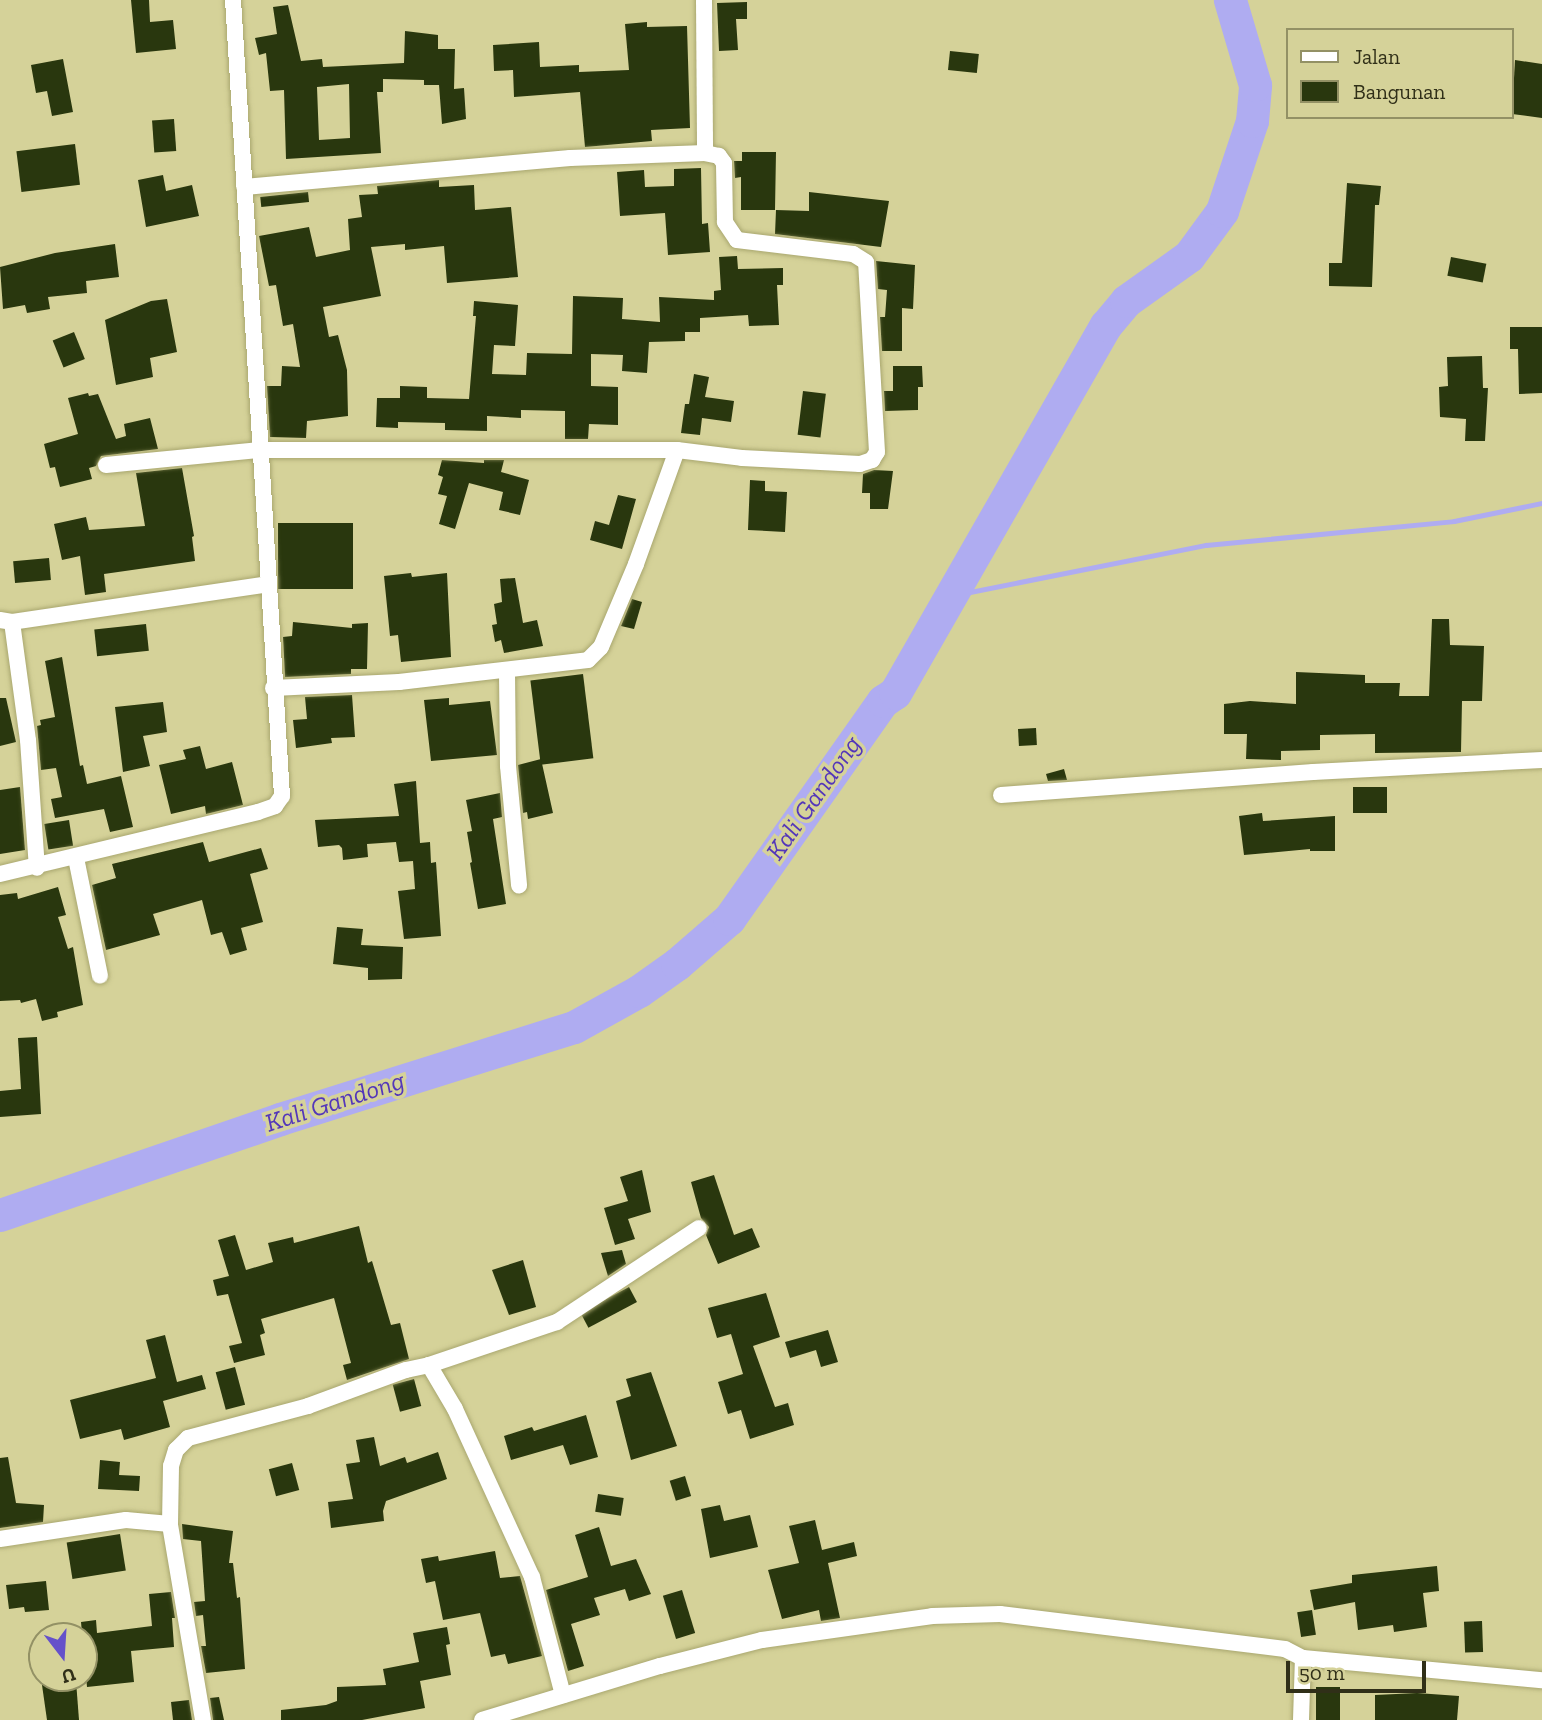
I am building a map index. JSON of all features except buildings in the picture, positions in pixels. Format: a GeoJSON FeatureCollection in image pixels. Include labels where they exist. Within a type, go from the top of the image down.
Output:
{"type":"FeatureCollection","features":[{"type":"Feature","properties":{"kind":"street"},"geometry":{"type":"LineString","coordinates":[[0,874],[76,858],[258,812],[275,806],[284,786],[273,688],[233,0]]}},
{"type":"Feature","properties":{"kind":"street"},"geometry":{"type":"LineString","coordinates":[[704,0],[705,153]]}},
{"type":"Feature","properties":{"kind":"street"},"geometry":{"type":"LineString","coordinates":[[106,465],[260,450],[677,450],[742,458],[860,464],[872,460],[877,452],[866,262],[853,254],[737,240],[725,222],[724,163],[719,156],[705,153],[570,158],[244,187]]}},
{"type":"Feature","properties":{"kind":"street"},"geometry":{"type":"LineString","coordinates":[[273,688],[399,682],[507,672],[588,660],[601,647],[636,564],[677,450]]}},
{"type":"Feature","properties":{"kind":"street"},"geometry":{"type":"LineString","coordinates":[[37,867],[28,740],[6,621],[268,584]]}},
{"type":"Feature","properties":{"kind":"street"},"geometry":{"type":"LineString","coordinates":[[507,672],[508,766],[519,885]]}},
{"type":"Feature","properties":{"kind":"street"},"geometry":{"type":"LineString","coordinates":[[1001,795],[1313,772],[1542,760]]}},
{"type":"Feature","properties":{"kind":"street"},"geometry":{"type":"LineString","coordinates":[[76,858],[100,976]]}},
{"type":"Feature","properties":{"kind":"street"},"geometry":{"type":"LineString","coordinates":[[203,1720],[170,1524],[172,1457],[188,1438],[309,1406],[405,1370],[429,1365],[557,1322],[699,1228]]}},
{"type":"Feature","properties":{"kind":"street"},"geometry":{"type":"LineString","coordinates":[[429,1365],[455,1409],[531,1577],[563,1695]]}},
{"type":"Feature","properties":{"kind":"street"},"geometry":{"type":"LineString","coordinates":[[0,1539],[125,1520],[170,1524]]}},
{"type":"Feature","properties":{"kind":"street"},"geometry":{"type":"LineString","coordinates":[[482,1720],[762,1640],[932,1616],[1000,1614],[1285,1649],[1303,1657],[1542,1680]]}},
{"type":"Feature","properties":{"kind":"street"},"geometry":{"type":"LineString","coordinates":[[1301,1720],[1303,1657]]}},
{"type":"Feature","properties":{"kind":"waterway","name":"Kali Gandong"},"geometry":{"type":"LineString","coordinates":[[0,1215],[280,1119],[574,1027],[639,991],[677,964],[729,919],[883,701],[895,693],[1106,325],[1126,301],[1189,256],[1222,211],[1252,121],[1255,85],[1230,0]]}},
{"type":"Feature","properties":{"kind":"waterway"},"geometry":{"type":"LineString","coordinates":[[950,596],[1206,545],[1454,521],[1542,503]]}}]}
